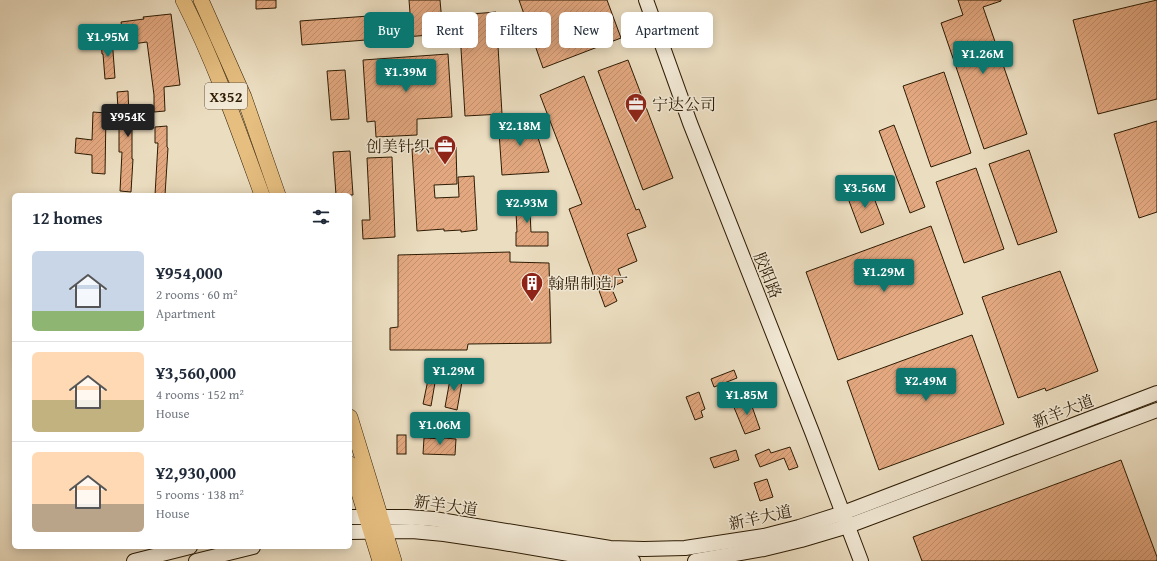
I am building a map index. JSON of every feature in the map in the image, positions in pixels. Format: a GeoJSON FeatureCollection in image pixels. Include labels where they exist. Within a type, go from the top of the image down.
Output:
{"type":"FeatureCollection","features":[{"type":"Feature","properties":{"kind":"main road","name":"X352"},"geometry":{"type":"LineString","coordinates":[[183,0],[229,103],[261,193]]}},
{"type":"Feature","properties":{"kind":"main road","name":"X352"},"geometry":{"type":"LineString","coordinates":[[201,0],[244,97],[277,193]]}},
{"type":"Feature","properties":{"kind":"main road","name":"胶阳路"},"geometry":{"type":"LineString","coordinates":[[646,0],[690,123],[812,432],[861,561]]}},
{"type":"Feature","properties":{"kind":"main road","name":"新羊大道"},"geometry":{"type":"LineString","coordinates":[[352,517],[407,517],[449,521],[610,548],[684,548],[764,536],[843,513],[1157,393]]}},
{"type":"Feature","properties":{"kind":"main road","name":"新羊大道"},"geometry":{"type":"LineString","coordinates":[[695,561],[764,549],[848,526],[1157,410]]}},
{"type":"Feature","properties":{"kind":"main road"},"geometry":{"type":"LineString","coordinates":[[352,426],[373,516],[378,531],[394,561]]}},
{"type":"Feature","properties":{"kind":"main road"},"geometry":{"type":"LineString","coordinates":[[352,469],[373,516]]}},
{"type":"Feature","properties":{"kind":"main road"},"geometry":{"type":"LineString","coordinates":[[378,531],[380,561]]}},
{"type":"Feature","properties":{"kind":"main road","name":"新羊大道"},"geometry":{"type":"LineString","coordinates":[[352,532],[412,531],[444,534],[592,558],[632,561]]}},
{"type":"Feature","properties":{"kind":"main road"},"geometry":{"type":"LineString","coordinates":[[134,561],[182,549]]}},
{"type":"Feature","properties":{"kind":"main road"},"geometry":{"type":"LineString","coordinates":[[196,561],[245,549]]}},
{"type":"Feature","properties":{"kind":"building"},"geometry":{"type":"Polygon","coordinates":[[[256,0],[276,0],[276,8],[256,9],[256,0]]]}},
{"type":"Feature","properties":{"kind":"building"},"geometry":{"type":"Polygon","coordinates":[[[409,0],[440,0],[441,12],[422,12],[422,36],[414,36],[414,12],[410,12],[409,0]]]}},
{"type":"Feature","properties":{"kind":"building"},"geometry":{"type":"Polygon","coordinates":[[[519,0],[607,0],[611,12],[559,12],[559,48],[595,48],[543,68],[536,48],[551,48],[551,12],[523,12],[519,0]]]}},
{"type":"Feature","properties":{"kind":"building"},"geometry":{"type":"Polygon","coordinates":[[[958,0],[1001,0],[983,7],[1027,134],[984,149],[941,23],[963,15],[958,0]]]}},
{"type":"Feature","properties":{"kind":"building"},"geometry":{"type":"Polygon","coordinates":[[[1157,0],[1157,99],[1098,114],[1073,20],[1157,0]]]}},
{"type":"Feature","properties":{"kind":"building"},"geometry":{"type":"Polygon","coordinates":[[[478,13],[486,13],[486,48],[498,48],[502,114],[465,116],[461,48],[478,48],[478,13]]]}},
{"type":"Feature","properties":{"kind":"building"},"geometry":{"type":"Polygon","coordinates":[[[171,14],[180,85],[164,87],[165,111],[154,112],[154,95],[147,42],[125,45],[121,22],[144,19],[143,17],[171,14]]]}},
{"type":"Feature","properties":{"kind":"building"},"geometry":{"type":"Polygon","coordinates":[[[364,16],[364,40],[302,45],[300,21],[364,16]]]}},
{"type":"Feature","properties":{"kind":"building"},"geometry":{"type":"Polygon","coordinates":[[[613,16],[621,38],[613,41],[613,16]]]}},
{"type":"Feature","properties":{"kind":"building"},"geometry":{"type":"Polygon","coordinates":[[[101,38],[112,38],[115,78],[105,79],[101,38]]]}},
{"type":"Feature","properties":{"kind":"building"},"geometry":{"type":"Polygon","coordinates":[[[448,54],[452,117],[417,119],[417,135],[376,137],[375,121],[367,122],[363,60],[448,54]]]}},
{"type":"Feature","properties":{"kind":"building","name":"宁达公司"},"geometry":{"type":"Polygon","coordinates":[[[628,60],[673,178],[643,190],[598,71],[628,60]]]}},
{"type":"Feature","properties":{"kind":"building"},"geometry":{"type":"Polygon","coordinates":[[[345,70],[349,119],[331,120],[327,71],[345,70]]]}},
{"type":"Feature","properties":{"kind":"building"},"geometry":{"type":"Polygon","coordinates":[[[944,72],[971,153],[931,167],[903,86],[944,72]]]}},
{"type":"Feature","properties":{"kind":"building"},"geometry":{"type":"Polygon","coordinates":[[[584,76],[636,210],[639,209],[646,227],[627,234],[637,261],[618,269],[623,282],[611,287],[617,301],[605,307],[569,209],[582,204],[540,95],[584,76]]]}},
{"type":"Feature","properties":{"kind":"building"},"geometry":{"type":"Polygon","coordinates":[[[128,91],[129,118],[144,118],[143,114],[152,114],[153,127],[132,128],[133,159],[131,192],[120,191],[122,152],[119,152],[119,109],[117,92],[128,91]]]}},
{"type":"Feature","properties":{"kind":"building"},"geometry":{"type":"Polygon","coordinates":[[[93,112],[106,113],[105,174],[92,173],[92,155],[75,153],[76,138],[92,140],[93,112]]]}},
{"type":"Feature","properties":{"kind":"building"},"geometry":{"type":"Polygon","coordinates":[[[531,116],[549,172],[502,175],[498,118],[531,116]]]}},
{"type":"Feature","properties":{"kind":"building"},"geometry":{"type":"Polygon","coordinates":[[[1157,121],[1157,212],[1139,218],[1114,134],[1157,121]]]}},
{"type":"Feature","properties":{"kind":"building"},"geometry":{"type":"Polygon","coordinates":[[[894,125],[925,207],[910,213],[879,131],[894,125]]]}},
{"type":"Feature","properties":{"kind":"building"},"geometry":{"type":"Polygon","coordinates":[[[167,126],[168,148],[165,193],[155,193],[158,143],[155,143],[155,127],[167,126]]]}},
{"type":"Feature","properties":{"kind":"building"},"geometry":{"type":"Polygon","coordinates":[[[456,147],[457,184],[434,185],[435,198],[459,197],[458,177],[474,176],[477,230],[461,232],[461,230],[444,231],[444,229],[417,231],[412,149],[456,147]]]}},
{"type":"Feature","properties":{"kind":"building"},"geometry":{"type":"Polygon","coordinates":[[[1029,150],[1057,232],[1018,245],[989,164],[1029,150]]]}},
{"type":"Feature","properties":{"kind":"building"},"geometry":{"type":"Polygon","coordinates":[[[350,151],[353,195],[352,193],[336,193],[333,152],[350,151]]]}},
{"type":"Feature","properties":{"kind":"building"},"geometry":{"type":"Polygon","coordinates":[[[392,157],[395,237],[363,239],[362,220],[370,220],[367,158],[392,157]]]}},
{"type":"Feature","properties":{"kind":"building"},"geometry":{"type":"Polygon","coordinates":[[[976,168],[1004,249],[964,263],[936,182],[976,168]]]}},
{"type":"Feature","properties":{"kind":"building"},"geometry":{"type":"Polygon","coordinates":[[[869,185],[884,224],[861,233],[846,193],[869,185]]]}},
{"type":"Feature","properties":{"kind":"building"},"geometry":{"type":"Polygon","coordinates":[[[529,192],[531,232],[548,232],[548,246],[516,246],[517,232],[515,193],[529,192]]]}},
{"type":"Feature","properties":{"kind":"building"},"geometry":{"type":"Polygon","coordinates":[[[931,226],[963,314],[838,360],[806,272],[931,226]]]}},
{"type":"Feature","properties":{"kind":"building"},"geometry":{"type":"Polygon","coordinates":[[[510,252],[510,262],[549,263],[551,343],[468,344],[467,350],[390,350],[390,328],[398,327],[398,255],[510,252]]]}},
{"type":"Feature","properties":{"kind":"building"},"geometry":{"type":"Polygon","coordinates":[[[1060,271],[1098,371],[1046,391],[1045,388],[1018,398],[982,297],[1060,271]]]}},
{"type":"Feature","properties":{"kind":"building"},"geometry":{"type":"Polygon","coordinates":[[[972,335],[1004,424],[879,470],[847,381],[972,335]]]}},
{"type":"Feature","properties":{"kind":"building"},"geometry":{"type":"Polygon","coordinates":[[[430,370],[437,371],[431,406],[423,404],[430,370]]]}},
{"type":"Feature","properties":{"kind":"building"},"geometry":{"type":"Polygon","coordinates":[[[734,370],[737,378],[714,387],[711,379],[734,370]]]}},
{"type":"Feature","properties":{"kind":"building"},"geometry":{"type":"Polygon","coordinates":[[[451,374],[463,376],[457,410],[445,407],[451,374]]]}},
{"type":"Feature","properties":{"kind":"building"},"geometry":{"type":"Polygon","coordinates":[[[699,392],[705,409],[701,411],[703,417],[695,420],[686,397],[699,392]]]}},
{"type":"Feature","properties":{"kind":"building"},"geometry":{"type":"Polygon","coordinates":[[[749,398],[760,429],[745,434],[733,405],[749,398]]]}},
{"type":"Feature","properties":{"kind":"building"},"geometry":{"type":"Polygon","coordinates":[[[397,435],[406,435],[406,454],[397,454],[397,435]]]}},
{"type":"Feature","properties":{"kind":"building"},"geometry":{"type":"Polygon","coordinates":[[[424,438],[456,439],[455,455],[423,454],[424,438]]]}},
{"type":"Feature","properties":{"kind":"building"},"geometry":{"type":"Polygon","coordinates":[[[790,447],[798,467],[789,470],[784,458],[760,467],[755,455],[769,449],[771,453],[790,447]]]}},
{"type":"Feature","properties":{"kind":"building"},"geometry":{"type":"Polygon","coordinates":[[[736,450],[739,460],[714,468],[710,458],[736,450]]]}},
{"type":"Feature","properties":{"kind":"building"},"geometry":{"type":"Polygon","coordinates":[[[1121,460],[1157,557],[1157,561],[922,561],[913,537],[1121,460]]]}},
{"type":"Feature","properties":{"kind":"building"},"geometry":{"type":"Polygon","coordinates":[[[767,479],[773,497],[760,501],[754,483],[767,479]]]}},
{"type":"Feature","properties":{"kind":"place","name":"宁达公司"},"geometry":{"type":"Point","coordinates":[636,124]}},
{"type":"Feature","properties":{"kind":"place","name":"创美针织"},"geometry":{"type":"Point","coordinates":[445,166]}},
{"type":"Feature","properties":{"kind":"place","name":"翰鼎制造厂"},"geometry":{"type":"Point","coordinates":[532,302]}}]}
